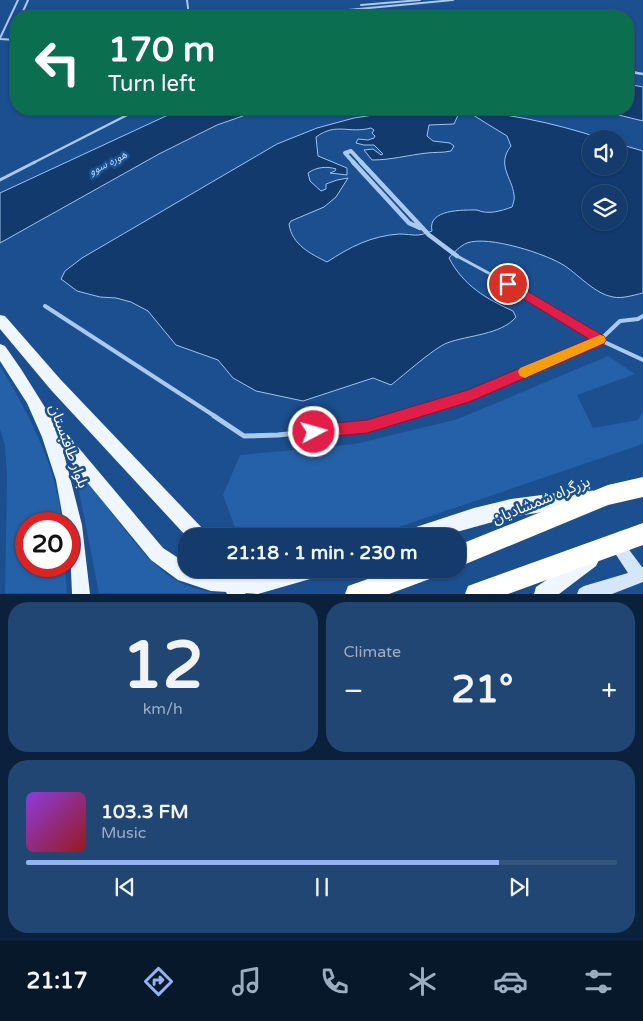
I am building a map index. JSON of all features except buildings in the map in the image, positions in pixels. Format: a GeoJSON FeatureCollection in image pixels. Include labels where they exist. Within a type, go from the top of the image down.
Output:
{"type":"FeatureCollection","features":[{"type":"Feature","properties":{"kind":"highway","name":"بزرگراه شمشادیان"},"geometry":{"type":"LineString","coordinates":[[466,553],[608,495],[643,487]]}},
{"type":"Feature","properties":{"kind":"highway"},"geometry":{"type":"LineString","coordinates":[[476,594],[643,534]]}},
{"type":"Feature","properties":{"kind":"highway"},"geometry":{"type":"LineString","coordinates":[[356,594],[401,578]]}},
{"type":"Feature","properties":{"kind":"main road"},"geometry":{"type":"LineString","coordinates":[[0,320],[56,385],[190,528]]}},
{"type":"Feature","properties":{"kind":"main road","name":"بلوار طاقبستان"},"geometry":{"type":"LineString","coordinates":[[0,350],[41,414],[68,494],[77,544],[81,594]]}},
{"type":"Feature","properties":{"kind":"main road"},"geometry":{"type":"LineString","coordinates":[[41,414],[158,554],[178,569]]}},
{"type":"Feature","properties":{"kind":"main road"},"geometry":{"type":"LineString","coordinates":[[440,528],[511,508],[608,495]]}},
{"type":"Feature","properties":{"kind":"main road"},"geometry":{"type":"LineString","coordinates":[[543,594],[611,546],[641,575],[619,584],[584,594]]}},
{"type":"Feature","properties":{"kind":"main road"},"geometry":{"type":"LineString","coordinates":[[198,578],[211,582],[255,585],[283,578]]}},
{"type":"Feature","properties":{"kind":"main road"},"geometry":{"type":"LineString","coordinates":[[227,578],[237,594]]}},
{"type":"Feature","properties":{"kind":"street"},"geometry":{"type":"LineString","coordinates":[[420,228],[415,219],[351,151],[345,153],[409,223],[420,228],[436,242],[457,256]]}},
{"type":"Feature","properties":{"kind":"lane"},"geometry":{"type":"LineString","coordinates":[[358,0],[364,9]]}},
{"type":"Feature","properties":{"kind":"lane"},"geometry":{"type":"LineString","coordinates":[[361,5],[420,0]]}},
{"type":"Feature","properties":{"kind":"lane"},"geometry":{"type":"LineString","coordinates":[[353,10],[453,0]]}},
{"type":"Feature","properties":{"kind":"lane"},"geometry":{"type":"LineString","coordinates":[[10,17],[0,38],[10,40]]}},
{"type":"Feature","properties":{"kind":"lane"},"geometry":{"type":"LineString","coordinates":[[0,180],[127,115]]}},
{"type":"Feature","properties":{"kind":"lane"},"geometry":{"type":"LineString","coordinates":[[457,256],[477,266],[600,340],[643,360]]}},
{"type":"Feature","properties":{"kind":"lane"},"geometry":{"type":"LineString","coordinates":[[45,306],[244,436],[278,435],[367,426],[469,396],[600,340],[620,321],[643,316]]}},
{"type":"Feature","properties":{"kind":"shaded area"},"geometry":{"type":"Polygon","coordinates":[[[608,356],[635,374],[577,395],[593,428],[638,420],[643,411],[643,443],[396,528],[235,528],[223,495],[240,455],[355,444],[458,419],[608,356]]]}},
{"type":"Feature","properties":{"kind":"shaded area"},"geometry":{"type":"Polygon","coordinates":[[[0,366],[40,442],[54,482],[60,512],[15,512],[15,577],[66,577],[67,593],[5,593],[7,477],[5,445],[0,429],[0,366]]]}},
{"type":"Feature","properties":{"kind":"shaded area"},"geometry":{"type":"Polygon","coordinates":[[[83,472],[127,533],[153,563],[181,583],[214,593],[99,593],[76,476],[83,472]]]}},
{"type":"Feature","properties":{"kind":"water"},"geometry":{"type":"Polygon","coordinates":[[[634,85],[643,87],[643,121],[618,115],[634,115],[634,85]]]}},
{"type":"Feature","properties":{"kind":"water","name":"هوره سوو"},"geometry":{"type":"Polygon","coordinates":[[[168,115],[246,115],[217,125],[159,154],[0,243],[0,193],[168,115]]]}},
{"type":"Feature","properties":{"kind":"water"},"geometry":{"type":"Polygon","coordinates":[[[374,115],[458,115],[454,124],[429,125],[427,136],[433,141],[450,143],[454,146],[448,152],[372,160],[364,150],[373,149],[381,155],[383,154],[374,145],[356,143],[358,139],[368,140],[374,138],[375,136],[372,133],[374,130],[371,128],[330,130],[316,137],[318,156],[347,168],[347,175],[330,173],[336,169],[314,169],[308,173],[310,181],[321,191],[326,189],[326,184],[348,178],[336,197],[324,207],[291,221],[289,224],[294,238],[303,248],[327,262],[353,247],[379,237],[399,234],[418,235],[432,231],[432,224],[435,218],[447,212],[477,210],[490,212],[512,207],[514,200],[513,189],[505,165],[505,159],[511,146],[507,136],[473,115],[501,115],[527,119],[582,132],[582,175],[627,175],[627,146],[643,151],[643,293],[620,298],[613,297],[594,289],[565,266],[532,251],[489,242],[477,241],[467,243],[457,249],[449,258],[461,276],[476,290],[513,311],[516,317],[510,323],[484,334],[455,340],[441,346],[391,385],[373,378],[303,401],[256,391],[233,378],[218,360],[176,345],[148,311],[131,302],[77,291],[61,279],[65,271],[82,258],[277,144],[317,128],[374,115]]]}},
{"type":"Feature","properties":{"kind":"slow traffic"},"geometry":{"type":"LineString","coordinates":[[525,372],[600,340]]}},
{"type":"Feature","properties":{"kind":"route"},"geometry":{"type":"LineString","coordinates":[[314,432],[367,426],[469,396],[600,340],[508,284]]}}]}
